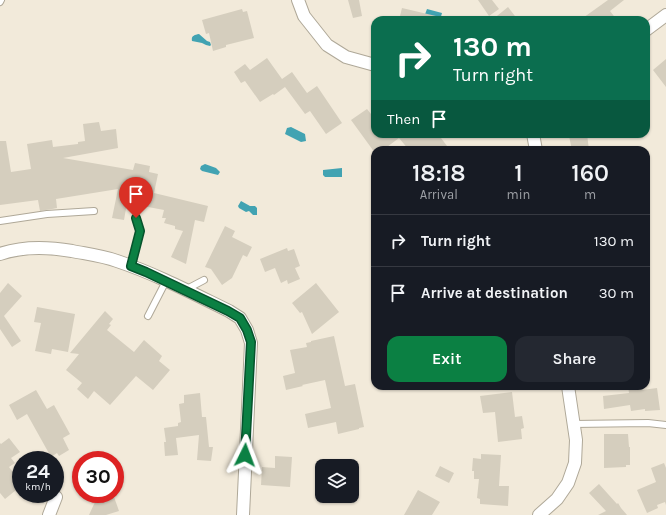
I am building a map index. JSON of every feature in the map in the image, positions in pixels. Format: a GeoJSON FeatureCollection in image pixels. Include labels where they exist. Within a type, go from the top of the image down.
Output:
{"type":"FeatureCollection","features":[{"type":"Feature","properties":{"kind":"street"},"geometry":{"type":"LineString","coordinates":[[298,0],[304,16],[327,45],[346,57],[371,64]]}},
{"type":"Feature","properties":{"kind":"street"},"geometry":{"type":"LineString","coordinates":[[650,27],[666,15]]}},
{"type":"Feature","properties":{"kind":"street"},"geometry":{"type":"LineString","coordinates":[[0,254],[11,250],[37,248],[61,249],[91,254],[146,272],[240,318],[247,330],[251,342],[243,515]]}},
{"type":"Feature","properties":{"kind":"street"},"geometry":{"type":"LineString","coordinates":[[539,515],[557,499],[568,483],[575,463],[576,440],[569,390]]}},
{"type":"Feature","properties":{"kind":"street"},"geometry":{"type":"LineString","coordinates":[[49,515],[54,503]]}},
{"type":"Feature","properties":{"kind":"lane"},"geometry":{"type":"LineString","coordinates":[[0,221],[47,214],[94,211]]}},
{"type":"Feature","properties":{"kind":"lane"},"geometry":{"type":"LineString","coordinates":[[131,266],[140,231],[136,218]]}},
{"type":"Feature","properties":{"kind":"lane"},"geometry":{"type":"LineString","coordinates":[[185,290],[204,280]]}},
{"type":"Feature","properties":{"kind":"lane"},"geometry":{"type":"LineString","coordinates":[[148,316],[166,281]]}},
{"type":"Feature","properties":{"kind":"lane"},"geometry":{"type":"LineString","coordinates":[[573,424],[648,423],[666,425]]}},
{"type":"Feature","properties":{"kind":"water"},"geometry":{"type":"Polygon","coordinates":[[[427,9],[442,13],[441,16],[424,16],[427,9]]]}},
{"type":"Feature","properties":{"kind":"water"},"geometry":{"type":"Polygon","coordinates":[[[199,34],[210,42],[210,46],[192,41],[193,36],[199,34]]]}},
{"type":"Feature","properties":{"kind":"water"},"geometry":{"type":"Polygon","coordinates":[[[291,127],[305,134],[306,141],[301,142],[285,134],[287,128],[291,127]]]}},
{"type":"Feature","properties":{"kind":"water"},"geometry":{"type":"Polygon","coordinates":[[[205,164],[216,168],[220,172],[218,175],[202,171],[200,169],[201,166],[205,164]]]}},
{"type":"Feature","properties":{"kind":"water"},"geometry":{"type":"Polygon","coordinates":[[[342,168],[342,177],[325,177],[323,175],[323,170],[342,168]]]}},
{"type":"Feature","properties":{"kind":"water"},"geometry":{"type":"Polygon","coordinates":[[[241,201],[250,206],[255,206],[257,208],[257,215],[253,215],[249,211],[246,212],[239,208],[238,206],[241,201]]]}},
{"type":"Feature","properties":{"kind":"building"},"geometry":{"type":"Polygon","coordinates":[[[348,0],[359,0],[362,16],[353,18],[348,0]]]}},
{"type":"Feature","properties":{"kind":"building"},"geometry":{"type":"Polygon","coordinates":[[[478,0],[492,0],[499,9],[489,16],[478,0]]]}},
{"type":"Feature","properties":{"kind":"building"},"geometry":{"type":"Polygon","coordinates":[[[608,0],[624,0],[610,11],[614,16],[586,16],[608,0]]]}},
{"type":"Feature","properties":{"kind":"building"},"geometry":{"type":"Polygon","coordinates":[[[508,7],[515,16],[497,16],[508,7]]]}},
{"type":"Feature","properties":{"kind":"building"},"geometry":{"type":"Polygon","coordinates":[[[402,8],[436,16],[400,16],[402,8]]]}},
{"type":"Feature","properties":{"kind":"building"},"geometry":{"type":"Polygon","coordinates":[[[242,9],[243,12],[247,11],[254,38],[226,45],[226,47],[213,51],[209,33],[206,34],[202,20],[242,9]]]}},
{"type":"Feature","properties":{"kind":"building"},"geometry":{"type":"Polygon","coordinates":[[[267,58],[282,79],[292,72],[307,93],[317,86],[342,123],[326,134],[310,111],[305,114],[285,87],[274,95],[273,94],[260,102],[245,81],[241,83],[234,72],[245,64],[250,70],[267,58]]]}},
{"type":"Feature","properties":{"kind":"building"},"geometry":{"type":"Polygon","coordinates":[[[666,59],[666,87],[653,70],[666,59]]]}},
{"type":"Feature","properties":{"kind":"building"},"geometry":{"type":"Polygon","coordinates":[[[367,109],[371,114],[371,138],[399,138],[388,146],[371,146],[371,148],[351,120],[367,109]]]}},
{"type":"Feature","properties":{"kind":"building"},"geometry":{"type":"Polygon","coordinates":[[[99,122],[101,131],[116,129],[118,148],[63,158],[133,170],[135,163],[150,166],[149,172],[158,174],[154,193],[208,206],[204,222],[195,220],[186,264],[171,257],[183,231],[175,229],[175,226],[164,223],[166,218],[162,218],[164,210],[127,203],[124,220],[112,218],[118,189],[56,199],[57,208],[40,211],[38,200],[0,205],[0,141],[6,141],[11,172],[31,169],[27,144],[52,140],[53,147],[78,144],[78,142],[85,141],[83,124],[99,122]]]}},
{"type":"Feature","properties":{"kind":"building"},"geometry":{"type":"Polygon","coordinates":[[[399,138],[441,138],[447,146],[406,146],[399,138]]]}},
{"type":"Feature","properties":{"kind":"building"},"geometry":{"type":"Polygon","coordinates":[[[569,138],[588,138],[588,146],[571,146],[569,138]]]}},
{"type":"Feature","properties":{"kind":"building"},"geometry":{"type":"Polygon","coordinates":[[[225,226],[235,231],[232,237],[252,247],[247,257],[243,255],[232,278],[222,285],[211,269],[205,267],[225,226]]]}},
{"type":"Feature","properties":{"kind":"building"},"geometry":{"type":"Polygon","coordinates":[[[287,248],[288,251],[294,249],[300,266],[295,268],[300,279],[288,284],[287,280],[281,283],[275,268],[265,272],[260,259],[287,248]]]}},
{"type":"Feature","properties":{"kind":"building"},"geometry":{"type":"Polygon","coordinates":[[[8,283],[22,296],[4,316],[21,341],[12,347],[0,329],[0,293],[8,283]]]}},
{"type":"Feature","properties":{"kind":"building"},"geometry":{"type":"Polygon","coordinates":[[[316,283],[339,312],[312,334],[302,312],[300,313],[292,303],[316,283]]]}},
{"type":"Feature","properties":{"kind":"building"},"geometry":{"type":"Polygon","coordinates":[[[37,307],[75,314],[68,352],[52,349],[51,354],[35,351],[41,323],[34,322],[37,307]]]}},
{"type":"Feature","properties":{"kind":"building"},"geometry":{"type":"Polygon","coordinates":[[[105,311],[113,319],[107,330],[134,352],[144,340],[162,356],[159,361],[170,370],[153,390],[136,376],[110,405],[94,391],[88,399],[77,389],[82,383],[66,370],[79,354],[70,353],[105,311]]]}},
{"type":"Feature","properties":{"kind":"building"},"geometry":{"type":"Polygon","coordinates":[[[334,336],[345,386],[355,384],[364,427],[338,434],[336,422],[308,428],[305,414],[331,408],[325,380],[286,390],[283,376],[295,373],[290,350],[307,347],[306,343],[334,336]]]}},
{"type":"Feature","properties":{"kind":"building"},"geometry":{"type":"Polygon","coordinates":[[[657,388],[660,410],[645,411],[645,409],[631,411],[630,405],[604,409],[603,396],[629,393],[629,390],[650,390],[657,388]]]}},
{"type":"Feature","properties":{"kind":"building"},"geometry":{"type":"Polygon","coordinates":[[[36,390],[47,409],[54,405],[70,434],[63,438],[69,450],[64,453],[64,451],[48,451],[27,414],[17,420],[9,405],[36,390]]]}},
{"type":"Feature","properties":{"kind":"building"},"geometry":{"type":"Polygon","coordinates":[[[512,392],[515,417],[522,416],[524,428],[521,429],[522,439],[498,442],[495,412],[483,413],[480,396],[512,392]]]}},
{"type":"Feature","properties":{"kind":"building"},"geometry":{"type":"Polygon","coordinates":[[[200,393],[202,417],[206,417],[209,447],[213,447],[211,461],[197,460],[199,435],[176,438],[178,455],[165,456],[164,442],[166,442],[164,428],[178,426],[178,423],[181,422],[179,404],[184,403],[184,395],[200,393]]]}},
{"type":"Feature","properties":{"kind":"building"},"geometry":{"type":"Polygon","coordinates":[[[604,434],[628,434],[630,465],[626,465],[626,467],[604,468],[604,434]]]}},
{"type":"Feature","properties":{"kind":"building"},"geometry":{"type":"Polygon","coordinates":[[[9,438],[19,451],[12,451],[12,465],[9,467],[12,471],[12,493],[5,499],[0,493],[0,443],[1,444],[9,438]]]}},
{"type":"Feature","properties":{"kind":"building"},"geometry":{"type":"Polygon","coordinates":[[[481,454],[501,455],[499,486],[509,486],[508,506],[480,504],[480,499],[477,498],[479,479],[474,479],[474,471],[472,471],[473,458],[481,459],[481,454]]]}},
{"type":"Feature","properties":{"kind":"building"},"geometry":{"type":"Polygon","coordinates":[[[275,456],[292,457],[290,487],[261,485],[262,467],[275,468],[275,456]]]}},
{"type":"Feature","properties":{"kind":"building"},"geometry":{"type":"Polygon","coordinates":[[[664,463],[666,468],[666,505],[665,502],[657,505],[658,508],[647,513],[637,490],[656,482],[651,468],[664,463]]]}},
{"type":"Feature","properties":{"kind":"building"},"geometry":{"type":"Polygon","coordinates":[[[440,466],[454,473],[449,483],[435,476],[440,466]]]}},
{"type":"Feature","properties":{"kind":"building"},"geometry":{"type":"Polygon","coordinates":[[[599,484],[617,504],[618,503],[627,515],[598,515],[606,511],[589,493],[599,484]]]}},
{"type":"Feature","properties":{"kind":"building"},"geometry":{"type":"Polygon","coordinates":[[[418,490],[440,502],[432,515],[404,515],[418,490]]]}},
{"type":"Feature","properties":{"kind":"building"},"geometry":{"type":"Polygon","coordinates":[[[95,503],[116,503],[119,511],[106,515],[89,515],[95,503]]]}},
{"type":"Feature","properties":{"kind":"route"},"geometry":{"type":"LineString","coordinates":[[136,218],[140,231],[131,266],[228,311],[240,318],[247,330],[251,342],[245,455]]}}]}
